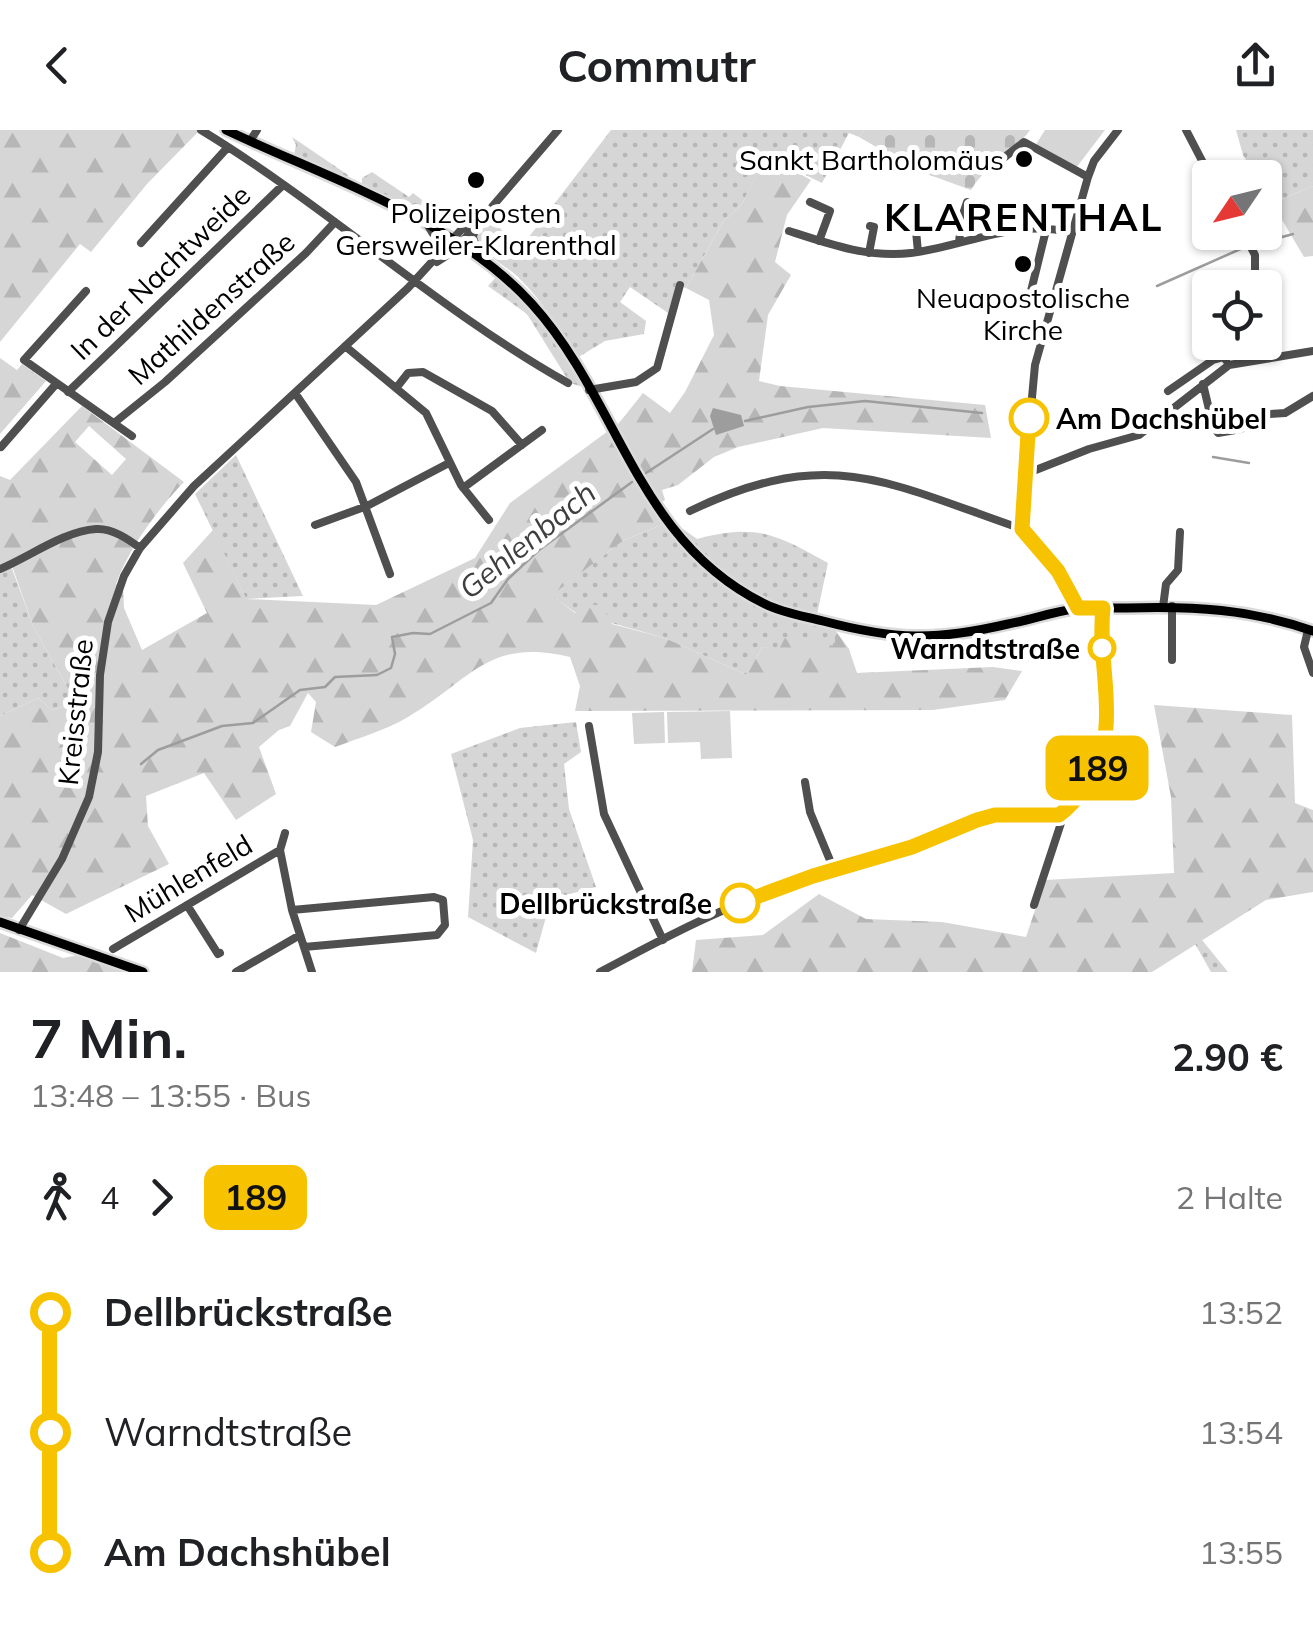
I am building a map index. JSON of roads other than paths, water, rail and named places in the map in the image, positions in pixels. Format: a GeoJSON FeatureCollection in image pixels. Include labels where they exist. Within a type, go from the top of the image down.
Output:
{"type":"FeatureCollection","features":[{"type":"Feature","properties":{"kind":"main road"},"geometry":{"type":"LineString","coordinates":[[226,130],[458,240],[506,276],[547,321],[676,534],[722,579],[765,604],[868,634],[910,638],[962,634],[1078,608],[1167,606],[1220,608],[1311,630]]}},
{"type":"Feature","properties":{"kind":"main road"},"geometry":{"type":"LineString","coordinates":[[0,922],[143,972]]}},
{"type":"Feature","properties":{"kind":"street"},"geometry":{"type":"LineString","coordinates":[[200,130],[568,383]]}},
{"type":"Feature","properties":{"kind":"street"},"geometry":{"type":"LineString","coordinates":[[250,141],[257,130]]}},
{"type":"Feature","properties":{"kind":"street","name":"Kreisstraße"},"geometry":{"type":"LineString","coordinates":[[428,268],[454,251],[463,228],[477,221],[558,130]]}},
{"type":"Feature","properties":{"kind":"street"},"geometry":{"type":"LineString","coordinates":[[1022,529],[1038,354],[1088,177],[1094,162],[1118,130]]}},
{"type":"Feature","properties":{"kind":"street"},"geometry":{"type":"LineString","coordinates":[[1186,130],[1202,160]]}},
{"type":"Feature","properties":{"kind":"street"},"geometry":{"type":"LineString","coordinates":[[1001,160],[1024,142],[1088,177]]}},
{"type":"Feature","properties":{"kind":"street"},"geometry":{"type":"LineString","coordinates":[[141,242],[228,147]]}},
{"type":"Feature","properties":{"kind":"street","name":"In der Nachtweide"},"geometry":{"type":"LineString","coordinates":[[68,392],[283,185]]}},
{"type":"Feature","properties":{"kind":"street"},"geometry":{"type":"LineString","coordinates":[[810,202],[830,211],[819,240]]}},
{"type":"Feature","properties":{"kind":"street"},"geometry":{"type":"LineString","coordinates":[[959,242],[967,202]]}},
{"type":"Feature","properties":{"kind":"street"},"geometry":{"type":"LineString","coordinates":[[477,221],[473,238],[479,254]]}},
{"type":"Feature","properties":{"kind":"street","name":"Mathildenstraße"},"geometry":{"type":"LineString","coordinates":[[114,424],[306,253],[335,222]]}},
{"type":"Feature","properties":{"kind":"street"},"geometry":{"type":"LineString","coordinates":[[427,224],[439,254]]}},
{"type":"Feature","properties":{"kind":"street"},"geometry":{"type":"LineString","coordinates":[[869,253],[874,227],[870,226]]}},
{"type":"Feature","properties":{"kind":"street"},"geometry":{"type":"LineString","coordinates":[[788,231],[869,253],[918,252],[1046,226],[1071,233]]}},
{"type":"Feature","properties":{"kind":"street"},"geometry":{"type":"LineString","coordinates":[[1031,291],[1046,226]]}},
{"type":"Feature","properties":{"kind":"street"},"geometry":{"type":"LineString","coordinates":[[912,231],[916,231],[918,252]]}},
{"type":"Feature","properties":{"kind":"street","name":"Kreisstraße"},"geometry":{"type":"LineString","coordinates":[[19,930],[62,859],[90,797],[98,752],[100,675],[108,622],[124,576],[140,548],[183,496],[458,240]]}},
{"type":"Feature","properties":{"kind":"street"},"geometry":{"type":"LineString","coordinates":[[589,390],[636,382],[657,368],[680,285]]}},
{"type":"Feature","properties":{"kind":"street"},"geometry":{"type":"LineString","coordinates":[[86,291],[24,360],[132,436]]}},
{"type":"Feature","properties":{"kind":"street"},"geometry":{"type":"LineString","coordinates":[[346,346],[426,413],[463,488],[489,520]]}},
{"type":"Feature","properties":{"kind":"street"},"geometry":{"type":"LineString","coordinates":[[1168,391],[1206,364],[1313,351]]}},
{"type":"Feature","properties":{"kind":"street"},"geometry":{"type":"LineString","coordinates":[[1024,475],[1089,448],[1139,435],[1226,361]]}},
{"type":"Feature","properties":{"kind":"street"},"geometry":{"type":"LineString","coordinates":[[397,386],[408,373],[423,372],[492,411],[522,445]]}},
{"type":"Feature","properties":{"kind":"street"},"geometry":{"type":"LineString","coordinates":[[2,447],[56,384]]}},
{"type":"Feature","properties":{"kind":"street"},"geometry":{"type":"LineString","coordinates":[[1203,384],[1212,426],[1218,433],[1241,429],[1257,415],[1285,413],[1313,396]]}},
{"type":"Feature","properties":{"kind":"street"},"geometry":{"type":"LineString","coordinates":[[295,393],[344,460],[367,506],[390,574]]}},
{"type":"Feature","properties":{"kind":"street"},"geometry":{"type":"LineString","coordinates":[[463,488],[542,430]]}},
{"type":"Feature","properties":{"kind":"street"},"geometry":{"type":"LineString","coordinates":[[314,525],[367,506],[449,463]]}},
{"type":"Feature","properties":{"kind":"street"},"geometry":{"type":"LineString","coordinates":[[690,511],[768,481],[798,474],[842,474],[890,483],[1022,529],[1058,571],[1078,608]]}},
{"type":"Feature","properties":{"kind":"street"},"geometry":{"type":"LineString","coordinates":[[0,569],[64,539],[99,528],[115,532],[140,548]]}},
{"type":"Feature","properties":{"kind":"street"},"geometry":{"type":"LineString","coordinates":[[1172,660],[1166,584],[1176,576],[1180,563],[1180,532]]}},
{"type":"Feature","properties":{"kind":"street"},"geometry":{"type":"LineString","coordinates":[[1034,905],[1066,810],[1095,772],[1107,738],[1109,703],[1102,648],[1103,608]]}},
{"type":"Feature","properties":{"kind":"street"},"geometry":{"type":"LineString","coordinates":[[1311,630],[1304,647],[1313,673]]}},
{"type":"Feature","properties":{"kind":"street"},"geometry":{"type":"LineString","coordinates":[[589,726],[604,814],[663,940]]}},
{"type":"Feature","properties":{"kind":"street"},"geometry":{"type":"LineString","coordinates":[[805,782],[810,812],[834,870]]}},
{"type":"Feature","properties":{"kind":"street"},"geometry":{"type":"LineString","coordinates":[[600,972],[728,908],[912,847],[977,820],[995,815],[1048,816],[1066,810]]}},
{"type":"Feature","properties":{"kind":"street"},"geometry":{"type":"LineString","coordinates":[[280,850],[285,833]]}},
{"type":"Feature","properties":{"kind":"street","name":"Mühlenfeld"},"geometry":{"type":"LineString","coordinates":[[113,948],[280,850],[292,910],[312,972]]}},
{"type":"Feature","properties":{"kind":"street"},"geometry":{"type":"LineString","coordinates":[[292,910],[434,897],[443,900],[445,924],[438,935],[304,947]]}},
{"type":"Feature","properties":{"kind":"street"},"geometry":{"type":"LineString","coordinates":[[187,906],[220,953]]}},
{"type":"Feature","properties":{"kind":"street"},"geometry":{"type":"LineString","coordinates":[[236,972],[300,935]]}},
{"type":"Feature","properties":{"kind":"waterway","name":"Gehlenbach"},"geometry":{"type":"LineString","coordinates":[[1282,237],[1293,234]]}},
{"type":"Feature","properties":{"kind":"waterway","name":"Gehlenbach"},"geometry":{"type":"LineString","coordinates":[[1157,286],[1238,250]]}},
{"type":"Feature","properties":{"kind":"waterway","name":"Gehlenbach"},"geometry":{"type":"LineString","coordinates":[[745,421],[808,407],[865,401],[982,413]]}},
{"type":"Feature","properties":{"kind":"waterway","name":"Gehlenbach"},"geometry":{"type":"LineString","coordinates":[[643,475],[713,429]]}},
{"type":"Feature","properties":{"kind":"waterway","name":"Gehlenbach"},"geometry":{"type":"LineString","coordinates":[[1213,457],[1249,463]]}},
{"type":"Feature","properties":{"kind":"waterway","name":"Gehlenbach"},"geometry":{"type":"LineString","coordinates":[[141,764],[158,750],[222,726],[253,723],[300,690],[325,687],[335,677],[377,675],[391,668],[395,654],[392,637],[430,634],[491,603],[508,579],[539,550],[632,482]]}},
{"type":"Feature","properties":{"kind":"place","name":"Sankt Bartholomäus"},"geometry":{"type":"Point","coordinates":[1024,159]}},
{"type":"Feature","properties":{"kind":"place","name":"Polizeiposten Gersweiler-Klarenthal"},"geometry":{"type":"Point","coordinates":[476,180]}},
{"type":"Feature","properties":{"kind":"place","name":"Neuapostolische Kirche"},"geometry":{"type":"Point","coordinates":[1023,264]}},
{"type":"Feature","properties":{"kind":"place","name":"Am Dachshübel"},"geometry":{"type":"Point","coordinates":[1029,418]}},
{"type":"Feature","properties":{"kind":"place","name":"Warndtstraße"},"geometry":{"type":"Point","coordinates":[1102,648]}},
{"type":"Feature","properties":{"kind":"place","name":"Dellbrückstraße"},"geometry":{"type":"Point","coordinates":[740,903]}},
{"type":"Feature","properties":{"kind":"district","name":"KLARENTHAL"},"geometry":{"type":"Point","coordinates":[1024,217]}}]}
